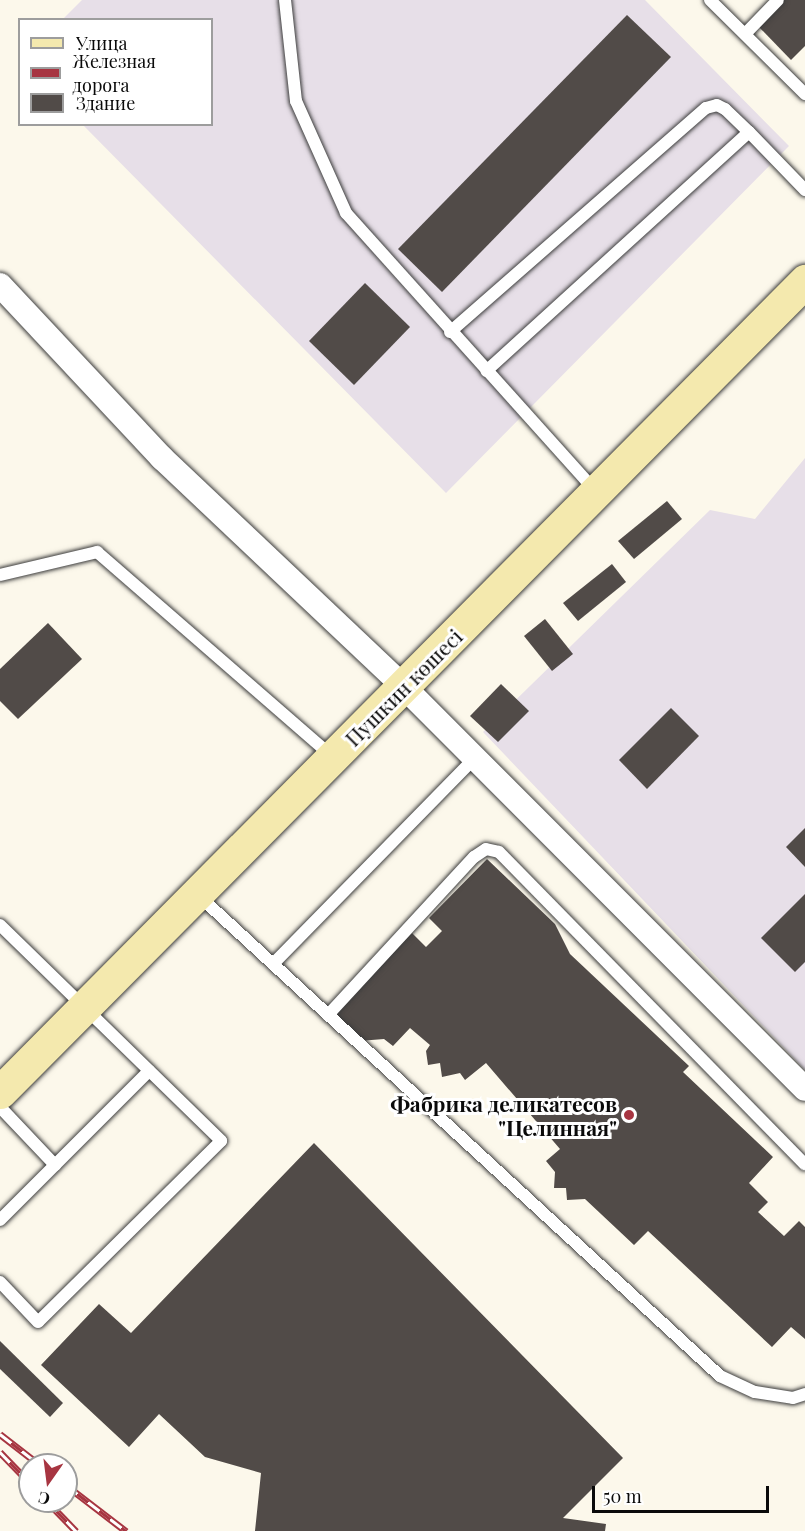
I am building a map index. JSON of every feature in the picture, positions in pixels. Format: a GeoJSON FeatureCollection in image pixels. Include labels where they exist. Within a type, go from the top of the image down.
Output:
{"type":"FeatureCollection","features":[{"type":"Feature","properties":{"kind":"main road","name":"Пушкин көшесі"},"geometry":{"type":"LineString","coordinates":[[0,1092],[805,281]]}},
{"type":"Feature","properties":{"kind":"street"},"geometry":{"type":"LineString","coordinates":[[0,285],[162,458],[403,686],[805,1089]]}},
{"type":"Feature","properties":{"kind":"lane"},"geometry":{"type":"LineString","coordinates":[[285,0],[296,101],[340,202],[450,332],[596,491]]}},
{"type":"Feature","properties":{"kind":"lane"},"geometry":{"type":"LineString","coordinates":[[710,0],[803,89]]}},
{"type":"Feature","properties":{"kind":"lane"},"geometry":{"type":"LineString","coordinates":[[745,34],[778,0]]}},
{"type":"Feature","properties":{"kind":"lane"},"geometry":{"type":"LineString","coordinates":[[450,332],[706,108],[717,105],[725,109],[805,190]]}},
{"type":"Feature","properties":{"kind":"lane"},"geometry":{"type":"LineString","coordinates":[[486,371],[749,132]]}},
{"type":"Feature","properties":{"kind":"lane"},"geometry":{"type":"LineString","coordinates":[[0,575],[97,552],[333,757]]}},
{"type":"Feature","properties":{"kind":"lane"},"geometry":{"type":"LineString","coordinates":[[273,964],[475,758]]}},
{"type":"Feature","properties":{"kind":"lane"},"geometry":{"type":"LineString","coordinates":[[328,1015],[474,857],[486,849],[499,852],[805,1164]]}},
{"type":"Feature","properties":{"kind":"lane"},"geometry":{"type":"LineString","coordinates":[[197,894],[720,1376],[755,1392],[793,1398],[805,1394]]}},
{"type":"Feature","properties":{"kind":"lane"},"geometry":{"type":"LineString","coordinates":[[0,925],[221,1141],[38,1322],[0,1282]]}},
{"type":"Feature","properties":{"kind":"lane"},"geometry":{"type":"LineString","coordinates":[[0,1220],[149,1071]]}},
{"type":"Feature","properties":{"kind":"lane"},"geometry":{"type":"LineString","coordinates":[[0,1107],[55,1165]]}},
{"type":"Feature","properties":{"kind":"shaded area"},"geometry":{"type":"Polygon","coordinates":[[[82,0],[645,0],[789,146],[446,493],[84,126],[213,126],[213,18],[64,18],[82,0]]]}},
{"type":"Feature","properties":{"kind":"shaded area"},"geometry":{"type":"Polygon","coordinates":[[[805,458],[805,1070],[483,732],[710,510],[755,519],[805,458]]]}},
{"type":"Feature","properties":{"kind":"building"},"geometry":{"type":"Polygon","coordinates":[[[784,0],[805,0],[805,46],[791,60],[758,26],[784,0]]]}},
{"type":"Feature","properties":{"kind":"building"},"geometry":{"type":"Polygon","coordinates":[[[627,15],[671,57],[442,292],[398,249],[627,15]]]}},
{"type":"Feature","properties":{"kind":"building"},"geometry":{"type":"Polygon","coordinates":[[[365,283],[410,327],[354,385],[309,341],[365,283]]]}},
{"type":"Feature","properties":{"kind":"building"},"geometry":{"type":"Polygon","coordinates":[[[667,501],[682,519],[634,559],[618,541],[667,501]]]}},
{"type":"Feature","properties":{"kind":"building"},"geometry":{"type":"Polygon","coordinates":[[[612,564],[626,582],[578,621],[563,603],[612,564]]]}},
{"type":"Feature","properties":{"kind":"building"},"geometry":{"type":"Polygon","coordinates":[[[545,619],[573,654],[552,671],[524,636],[545,619]]]}},
{"type":"Feature","properties":{"kind":"building"},"geometry":{"type":"Polygon","coordinates":[[[48,623],[82,659],[18,719],[0,701],[0,669],[48,623]]]}},
{"type":"Feature","properties":{"kind":"building"},"geometry":{"type":"Polygon","coordinates":[[[501,684],[529,711],[498,742],[470,716],[501,684]]]}},
{"type":"Feature","properties":{"kind":"building"},"geometry":{"type":"Polygon","coordinates":[[[671,708],[699,736],[647,789],[619,760],[671,708]]]}},
{"type":"Feature","properties":{"kind":"building"},"geometry":{"type":"Polygon","coordinates":[[[805,828],[805,867],[786,847],[805,828]]]}},
{"type":"Feature","properties":{"kind":"building","name":"Фабрика деликатесов \"Целинная\""},"geometry":{"type":"Polygon","coordinates":[[[487,859],[555,924],[570,954],[689,1066],[683,1072],[773,1157],[749,1183],[768,1202],[758,1212],[784,1236],[799,1221],[805,1227],[805,1339],[791,1327],[772,1347],[648,1231],[634,1245],[585,1199],[567,1200],[566,1188],[554,1188],[555,1172],[546,1161],[560,1149],[486,1063],[465,1080],[460,1073],[442,1077],[440,1063],[428,1065],[426,1051],[430,1045],[410,1028],[393,1046],[384,1039],[359,1041],[331,1018],[412,933],[426,947],[442,931],[429,918],[487,859]]]}},
{"type":"Feature","properties":{"kind":"building"},"geometry":{"type":"Polygon","coordinates":[[[805,894],[805,962],[795,972],[761,938],[805,894]]]}},
{"type":"Feature","properties":{"kind":"building"},"geometry":{"type":"Polygon","coordinates":[[[314,1143],[623,1458],[563,1518],[606,1524],[605,1531],[255,1531],[261,1473],[205,1457],[159,1414],[129,1447],[41,1365],[99,1304],[131,1333],[314,1143]]]}},
{"type":"Feature","properties":{"kind":"building"},"geometry":{"type":"Polygon","coordinates":[[[0,1341],[63,1403],[50,1417],[0,1369],[0,1341]]]}},
{"type":"Feature","properties":{"kind":"railway"},"geometry":{"type":"LineString","coordinates":[[0,1434],[25,1453]]}},
{"type":"Feature","properties":{"kind":"railway"},"geometry":{"type":"LineString","coordinates":[[0,1452],[18,1471]]}},
{"type":"Feature","properties":{"kind":"railway"},"geometry":{"type":"LineString","coordinates":[[78,1494],[126,1531]]}},
{"type":"Feature","properties":{"kind":"railway"},"geometry":{"type":"LineString","coordinates":[[59,1513],[76,1531]]}},
{"type":"Feature","properties":{"kind":"place","name":"Фабрика деликатесов \"Целинная\""},"geometry":{"type":"Point","coordinates":[629,1115]}}]}
